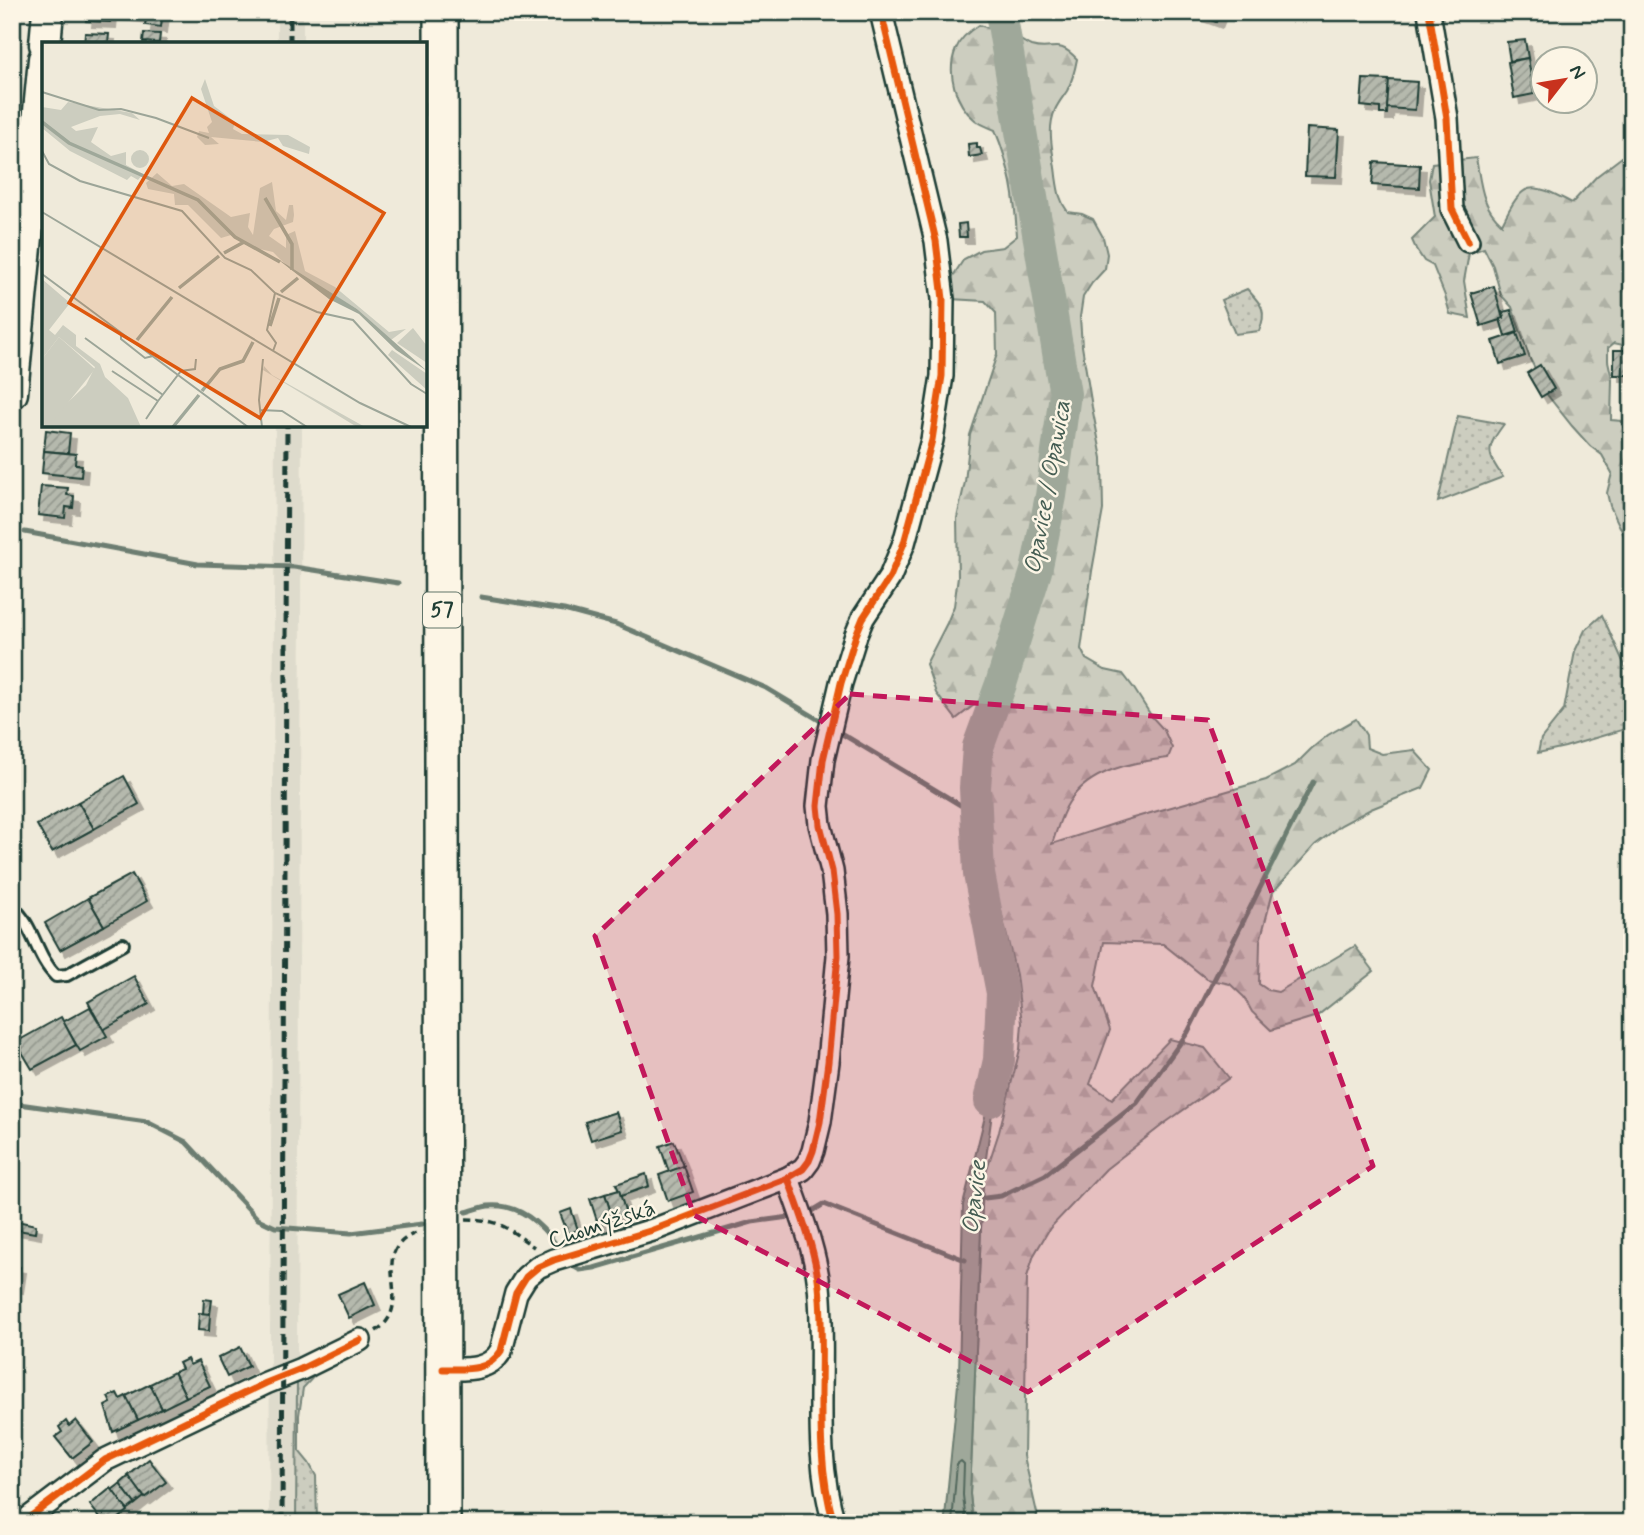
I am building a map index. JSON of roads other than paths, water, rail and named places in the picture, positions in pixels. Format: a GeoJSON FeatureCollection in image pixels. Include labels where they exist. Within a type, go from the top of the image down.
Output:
{"type":"FeatureCollection","features":[{"type":"Feature","properties":{"kind":"main road"},"geometry":{"type":"LineString","coordinates":[[45,42],[48,12]]}},
{"type":"Feature","properties":{"kind":"main road","name":"57"},"geometry":{"type":"LineString","coordinates":[[441,12],[443,1523]]}},
{"type":"Feature","properties":{"kind":"main road"},"geometry":{"type":"LineString","coordinates":[[12,393],[42,80]]}},
{"type":"Feature","properties":{"kind":"street"},"geometry":{"type":"LineString","coordinates":[[834,1523],[821,1454],[822,1340],[816,1261],[788,1178],[803,1169],[809,1161],[820,1122],[838,956],[832,871],[818,806],[821,774],[841,683],[856,635],[863,618],[890,577],[904,543],[932,440],[942,376],[943,299],[936,241],[881,12]]}},
{"type":"Feature","properties":{"kind":"street"},"geometry":{"type":"LineString","coordinates":[[1429,12],[1447,118],[1452,209],[1468,241]]}},
{"type":"Feature","properties":{"kind":"street","name":"Chomýžská"},"geometry":{"type":"LineString","coordinates":[[443,1369],[478,1368],[487,1366],[496,1359],[501,1351],[513,1302],[521,1284],[538,1267],[653,1230],[788,1178]]}},
{"type":"Feature","properties":{"kind":"street"},"geometry":{"type":"LineString","coordinates":[[22,1523],[105,1460],[360,1340]]}},
{"type":"Feature","properties":{"kind":"street"},"geometry":{"type":"LineString","coordinates":[[46,1504],[57,1523]]}},
{"type":"Feature","properties":{"kind":"lane"},"geometry":{"type":"LineString","coordinates":[[12,907],[20,914],[48,968],[56,976],[67,975],[123,944]]}},
{"type":"Feature","properties":{"kind":"water","name":"Opavice"},"geometry":{"type":"Polygon","coordinates":[[[999,1060],[983,1181],[970,1494],[973,1523],[945,1523],[959,1374],[963,1205],[999,1060]]]}},
{"type":"Feature","properties":{"kind":"waterway","name":"Opavice / Opawica"},"geometry":{"type":"LineString","coordinates":[[990,1101],[999,1060],[1002,993],[979,874],[975,788],[978,747],[1001,684],[1036,571],[1051,496],[1065,394],[1001,12]]}},
{"type":"Feature","properties":{"kind":"waterway"},"geometry":{"type":"LineString","coordinates":[[25,532],[198,564],[294,567],[398,583]]}},
{"type":"Feature","properties":{"kind":"waterway"},"geometry":{"type":"LineString","coordinates":[[481,597],[564,610],[616,624],[766,688],[826,724]]}},
{"type":"Feature","properties":{"kind":"waterway"},"geometry":{"type":"LineString","coordinates":[[834,729],[977,815]]}},
{"type":"Feature","properties":{"kind":"waterway","name":"Opavice"},"geometry":{"type":"LineString","coordinates":[[977,1199],[1001,1196],[1045,1175],[1137,1103],[1188,1032],[1313,782]]}},
{"type":"Feature","properties":{"kind":"waterway"},"geometry":{"type":"LineString","coordinates":[[12,1103],[147,1122],[186,1142],[258,1219],[275,1227],[351,1233],[422,1224]]}},
{"type":"Feature","properties":{"kind":"waterway"},"geometry":{"type":"LineString","coordinates":[[809,1213],[824,1204],[965,1260]]}},
{"type":"Feature","properties":{"kind":"waterway"},"geometry":{"type":"LineString","coordinates":[[466,1212],[488,1206],[510,1208],[537,1223],[558,1247]]}},
{"type":"Feature","properties":{"kind":"waterway"},"geometry":{"type":"LineString","coordinates":[[571,1265],[580,1270],[594,1268],[752,1222],[797,1216]]}},
{"type":"Feature","properties":{"kind":"railway"},"geometry":{"type":"LineString","coordinates":[[290,12],[290,42]]}},
{"type":"Feature","properties":{"kind":"railway"},"geometry":{"type":"LineString","coordinates":[[282,1523],[287,427]]}}]}
